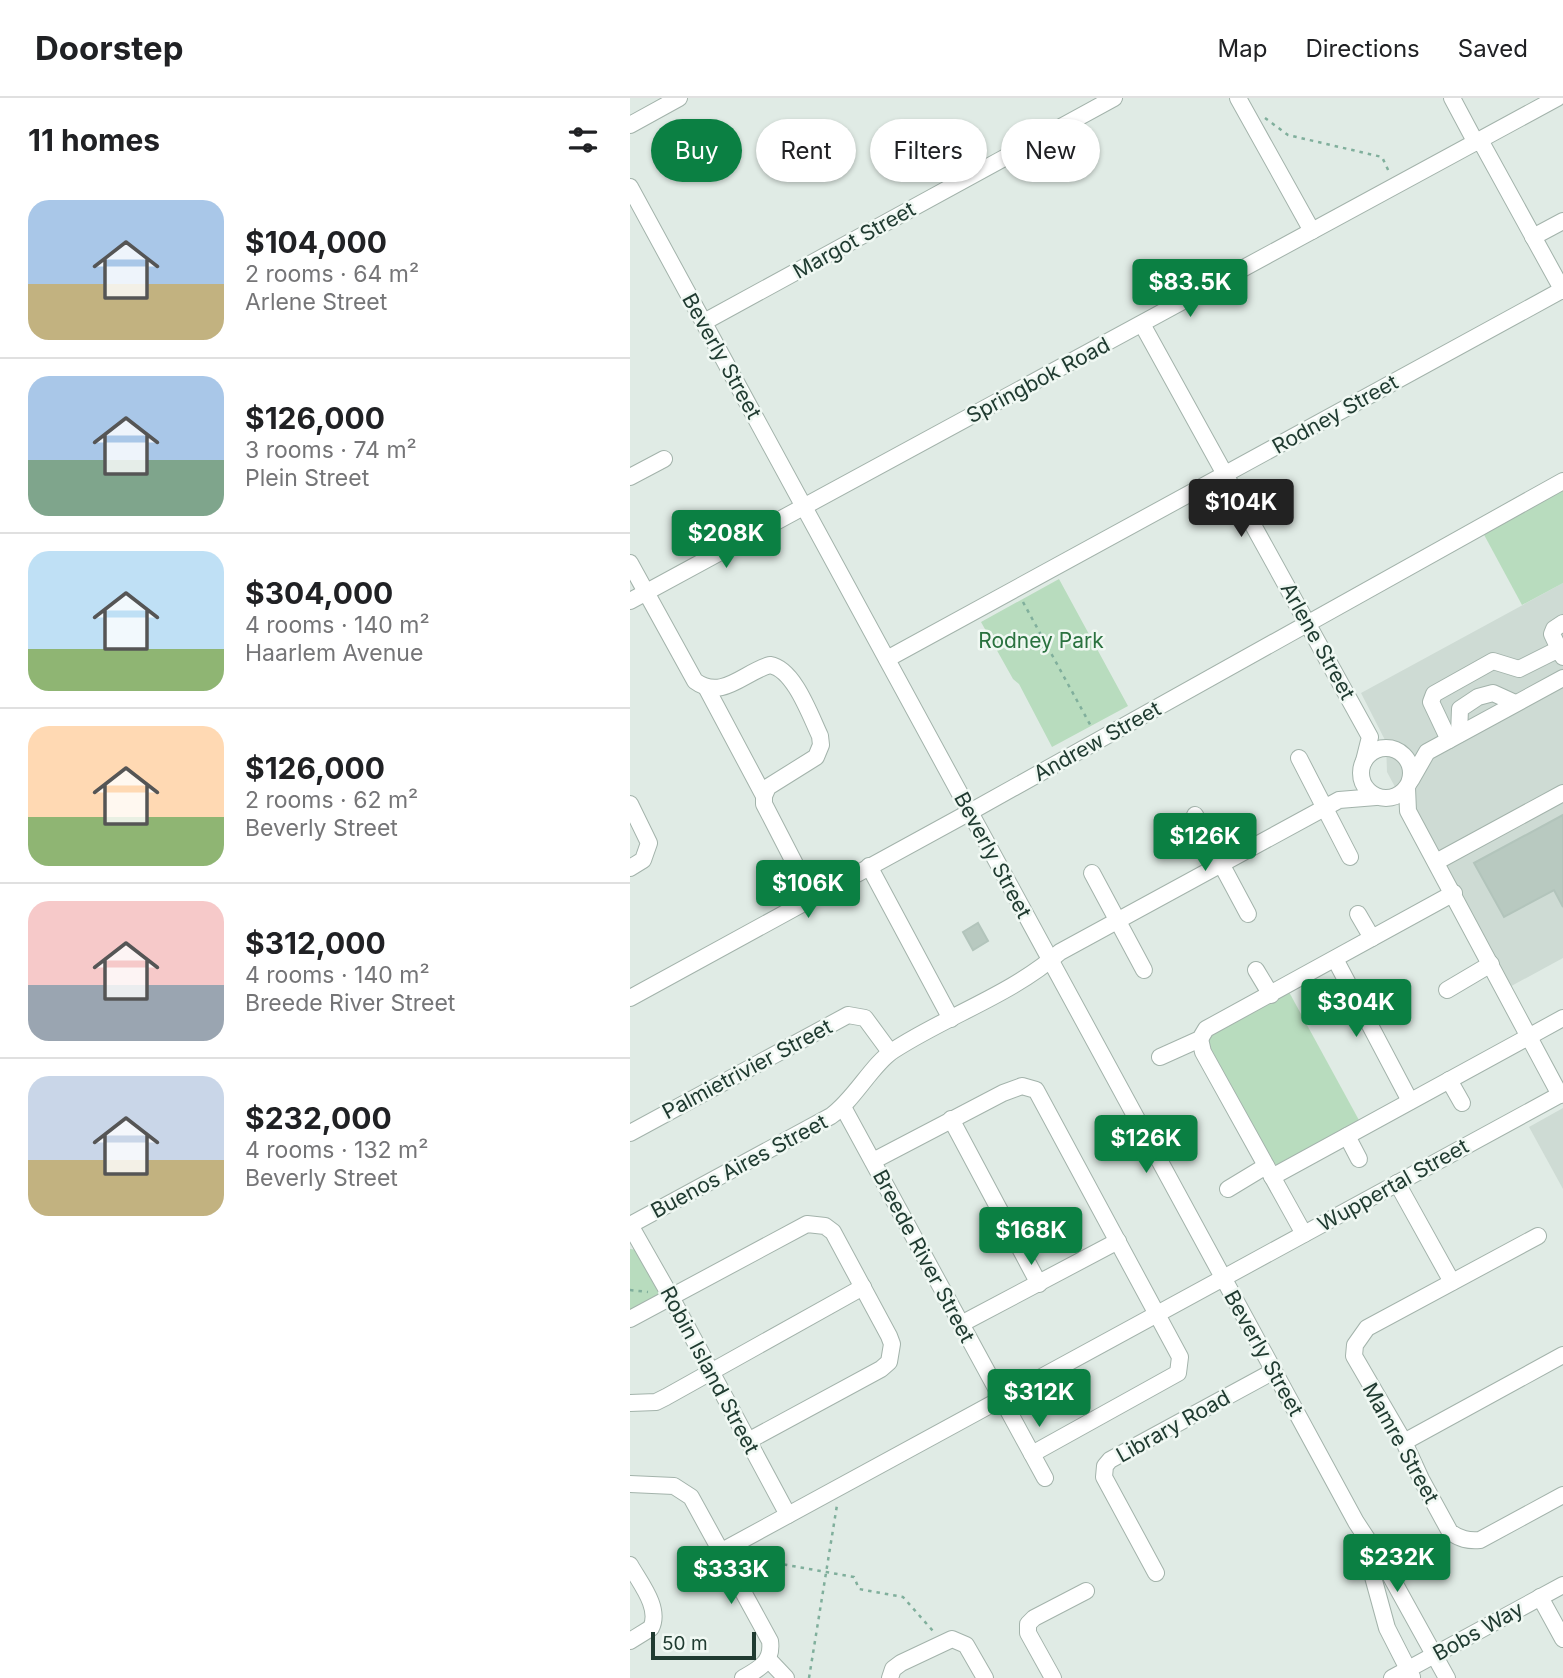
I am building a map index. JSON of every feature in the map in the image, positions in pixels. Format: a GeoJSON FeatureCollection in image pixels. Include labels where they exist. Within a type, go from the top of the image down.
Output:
{"type":"FeatureCollection","features":[{"type":"Feature","properties":{"kind":"street"},"geometry":{"type":"LineString","coordinates":[[630,125],[679,98]]}},
{"type":"Feature","properties":{"kind":"street","name":"Margot Street"},"geometry":{"type":"LineString","coordinates":[[704,322],[1114,98]]}},
{"type":"Feature","properties":{"kind":"street"},"geometry":{"type":"LineString","coordinates":[[1452,98],[1563,291]]}},
{"type":"Feature","properties":{"kind":"street","name":"Springbok Road"},"geometry":{"type":"LineString","coordinates":[[630,601],[1557,98]]}},
{"type":"Feature","properties":{"kind":"street"},"geometry":{"type":"LineString","coordinates":[[1242,105],[1312,231]]}},
{"type":"Feature","properties":{"kind":"street","name":"Beverly Street"},"geometry":{"type":"LineString","coordinates":[[630,187],[1356,1522],[1385,1566],[1447,1678]]}},
{"type":"Feature","properties":{"kind":"street"},"geometry":{"type":"LineString","coordinates":[[1533,237],[1563,221]]}},
{"type":"Feature","properties":{"kind":"street","name":"Rodney Street"},"geometry":{"type":"LineString","coordinates":[[887,659],[1563,291]]}},
{"type":"Feature","properties":{"kind":"street","name":"Arlene Street"},"geometry":{"type":"LineString","coordinates":[[1142,324],[1370,737]]}},
{"type":"Feature","properties":{"kind":"street"},"geometry":{"type":"LineString","coordinates":[[630,477],[664,459]]}},
{"type":"Feature","properties":{"kind":"street","name":"Andrew Street"},"geometry":{"type":"LineString","coordinates":[[630,998],[970,812],[1563,481]]}},
{"type":"Feature","properties":{"kind":"street"},"geometry":{"type":"LineString","coordinates":[[630,563],[695,681],[707,689],[764,796],[767,813],[812,897]]}},
{"type":"Feature","properties":{"kind":"street"},"geometry":{"type":"LineString","coordinates":[[1454,737],[1431,702],[1434,694],[1493,661],[1519,669],[1561,653],[1552,634],[1554,629],[1563,623]]}},
{"type":"Feature","properties":{"kind":"street"},"geometry":{"type":"LineString","coordinates":[[707,689],[720,689],[770,665],[783,670],[789,676],[820,736],[821,745],[816,757],[775,782],[764,796]]}},
{"type":"Feature","properties":{"kind":"street"},"geometry":{"type":"LineString","coordinates":[[1332,804],[1378,750],[1427,752],[1563,678]]}},
{"type":"Feature","properties":{"kind":"street"},"geometry":{"type":"LineString","coordinates":[[1454,737],[1460,709],[1478,696],[1493,693],[1515,704]]}},
{"type":"Feature","properties":{"kind":"street"},"geometry":{"type":"LineString","coordinates":[[1408,811],[1380,797],[1364,785],[1363,765],[1370,737],[1398,751],[1410,765],[1408,811],[1562,1094]]}},
{"type":"Feature","properties":{"kind":"street"},"geometry":{"type":"LineString","coordinates":[[1332,804],[1401,794],[1427,752]]}},
{"type":"Feature","properties":{"kind":"street"},"geometry":{"type":"LineString","coordinates":[[1299,758],[1332,804],[1350,857]]}},
{"type":"Feature","properties":{"kind":"street"},"geometry":{"type":"LineString","coordinates":[[1437,862],[1563,793]]}},
{"type":"Feature","properties":{"kind":"street"},"geometry":{"type":"LineString","coordinates":[[630,804],[649,843],[643,860],[630,868]]}},
{"type":"Feature","properties":{"kind":"street","name":"Buenos Aires Street"},"geometry":{"type":"LineString","coordinates":[[630,1225],[831,1116],[843,1107],[890,1052],[1038,972],[1060,952],[1332,804]]}},
{"type":"Feature","properties":{"kind":"street"},"geometry":{"type":"LineString","coordinates":[[1195,815],[1248,914]]}},
{"type":"Feature","properties":{"kind":"street"},"geometry":{"type":"LineString","coordinates":[[869,866],[951,1018]]}},
{"type":"Feature","properties":{"kind":"street"},"geometry":{"type":"LineString","coordinates":[[1092,873],[1144,970]]}},
{"type":"Feature","properties":{"kind":"street"},"geometry":{"type":"LineString","coordinates":[[1160,1058],[1200,1039],[1206,1029],[1454,893]]}},
{"type":"Feature","properties":{"kind":"street"},"geometry":{"type":"LineString","coordinates":[[1358,914],[1372,938]]}},
{"type":"Feature","properties":{"kind":"street"},"geometry":{"type":"LineString","coordinates":[[1335,959],[1410,1101]]}},
{"type":"Feature","properties":{"kind":"street"},"geometry":{"type":"LineString","coordinates":[[1447,990],[1491,964]]}},
{"type":"Feature","properties":{"kind":"street"},"geometry":{"type":"LineString","coordinates":[[1256,970],[1270,995]]}},
{"type":"Feature","properties":{"kind":"street","name":"Palmietrivier Street"},"geometry":{"type":"LineString","coordinates":[[630,1133],[848,1015],[865,1018],[890,1052]]}},
{"type":"Feature","properties":{"kind":"street"},"geometry":{"type":"LineString","coordinates":[[1228,1189],[1347,1136],[1563,1017]]}},
{"type":"Feature","properties":{"kind":"street"},"geometry":{"type":"LineString","coordinates":[[1200,1039],[1203,1052],[1304,1234]]}},
{"type":"Feature","properties":{"kind":"street"},"geometry":{"type":"LineString","coordinates":[[1449,1080],[1462,1103]]}},
{"type":"Feature","properties":{"kind":"street"},"geometry":{"type":"LineString","coordinates":[[873,1161],[1016,1087],[1036,1090],[1158,1314],[1181,1357],[1178,1373],[1032,1454]]}},
{"type":"Feature","properties":{"kind":"street","name":"Wuppertal Street"},"geometry":{"type":"LineString","coordinates":[[728,1548],[1562,1094]]}},
{"type":"Feature","properties":{"kind":"street","name":"Breede River Street"},"geometry":{"type":"LineString","coordinates":[[843,1107],[1045,1478]]}},
{"type":"Feature","properties":{"kind":"street"},"geometry":{"type":"LineString","coordinates":[[951,1119],[1039,1284]]}},
{"type":"Feature","properties":{"kind":"street"},"geometry":{"type":"LineString","coordinates":[[1347,1136],[1359,1159]]}},
{"type":"Feature","properties":{"kind":"street"},"geometry":{"type":"LineString","coordinates":[[1397,1184],[1452,1282]]}},
{"type":"Feature","properties":{"kind":"street"},"geometry":{"type":"LineString","coordinates":[[630,1319],[807,1224],[825,1226],[833,1232],[889,1336],[892,1345],[889,1362],[881,1369],[748,1441]]}},
{"type":"Feature","properties":{"kind":"street","name":"Robin Island Street"},"geometry":{"type":"LineString","coordinates":[[630,1225],[788,1515]]}},
{"type":"Feature","properties":{"kind":"street","name":"Mamre Street"},"geometry":{"type":"LineString","coordinates":[[1538,1236],[1367,1328],[1355,1345],[1354,1356],[1404,1442],[1450,1532],[1466,1540],[1480,1540],[1563,1495]]}},
{"type":"Feature","properties":{"kind":"street"},"geometry":{"type":"LineString","coordinates":[[961,1324],[1118,1241]]}},
{"type":"Feature","properties":{"kind":"street"},"geometry":{"type":"LineString","coordinates":[[630,1403],[656,1402],[863,1287]]}},
{"type":"Feature","properties":{"kind":"street"},"geometry":{"type":"LineString","coordinates":[[1404,1442],[1563,1355]]}},
{"type":"Feature","properties":{"kind":"street","name":"Library Road"},"geometry":{"type":"LineString","coordinates":[[1156,1573],[1104,1477],[1105,1466],[1110,1460],[1274,1371]]}},
{"type":"Feature","properties":{"kind":"street"},"geometry":{"type":"LineString","coordinates":[[630,1484],[668,1485],[686,1492],[728,1548],[771,1647],[768,1659],[758,1670],[743,1678]]}},
{"type":"Feature","properties":{"kind":"street","name":"Beverly Street"},"geometry":{"type":"LineString","coordinates":[[1356,1522],[1368,1554],[1387,1628],[1410,1674]]}},
{"type":"Feature","properties":{"kind":"street"},"geometry":{"type":"LineString","coordinates":[[630,1565],[655,1616],[651,1628],[630,1641]]}},
{"type":"Feature","properties":{"kind":"street","name":"Bobs Way"},"geometry":{"type":"LineString","coordinates":[[1392,1678],[1410,1674],[1435,1655],[1563,1585]]}},
{"type":"Feature","properties":{"kind":"street"},"geometry":{"type":"LineString","coordinates":[[1053,1678],[1028,1633],[1028,1624],[1034,1618],[1086,1591]]}},
{"type":"Feature","properties":{"kind":"street"},"geometry":{"type":"LineString","coordinates":[[1540,1597],[1563,1639]]}},
{"type":"Feature","properties":{"kind":"street"},"geometry":{"type":"LineString","coordinates":[[890,1678],[897,1666],[951,1639],[966,1645],[985,1678]]}},
{"type":"Feature","properties":{"kind":"street"},"geometry":{"type":"LineString","coordinates":[[768,1659],[786,1678]]}},
{"type":"Feature","properties":{"kind":"path"},"geometry":{"type":"LineString","coordinates":[[1242,105],[1268,119],[1288,135],[1382,157],[1396,186]]}},
{"type":"Feature","properties":{"kind":"path"},"geometry":{"type":"LineString","coordinates":[[1016,588],[1099,740]]}},
{"type":"Feature","properties":{"kind":"path"},"geometry":{"type":"LineString","coordinates":[[809,1678],[838,1501],[832,1491]]}},
{"type":"Feature","properties":{"kind":"path"},"geometry":{"type":"LineString","coordinates":[[728,1548],[743,1558],[854,1577],[859,1589],[903,1597],[942,1642]]}},
{"type":"Feature","properties":{"kind":"shaded area"},"geometry":{"type":"Polygon","coordinates":[[[1563,583],[1563,958],[1504,990],[1387,772],[1386,742],[1361,693],[1563,583]]]}},
{"type":"Feature","properties":{"kind":"shaded area"},"geometry":{"type":"Polygon","coordinates":[[[1563,1108],[1563,1189],[1529,1127],[1563,1108]]]}},
{"type":"Feature","properties":{"kind":"green space"},"geometry":{"type":"Polygon","coordinates":[[[1563,487],[1563,583],[1522,605],[1482,531],[1563,487]]]}},
{"type":"Feature","properties":{"kind":"green space","name":"Rodney Park"},"geometry":{"type":"Polygon","coordinates":[[[1059,579],[1128,706],[1052,747],[1019,684],[1013,679],[981,622],[1059,579]]]}},
{"type":"Feature","properties":{"kind":"green space"},"geometry":{"type":"Polygon","coordinates":[[[1289,992],[1360,1122],[1278,1165],[1272,1163],[1207,1046],[1210,1035],[1289,992]]]}},
{"type":"Feature","properties":{"kind":"green space"},"geometry":{"type":"Polygon","coordinates":[[[630,1249],[638,1250],[660,1291],[658,1298],[630,1315],[630,1249]]]}},
{"type":"Feature","properties":{"kind":"building"},"geometry":{"type":"Polygon","coordinates":[[[1563,815],[1563,907],[1554,890],[1504,917],[1474,863],[1563,815]]]}},
{"type":"Feature","properties":{"kind":"building"},"geometry":{"type":"Polygon","coordinates":[[[978,923],[988,941],[973,950],[963,932],[978,923]]]}}]}
